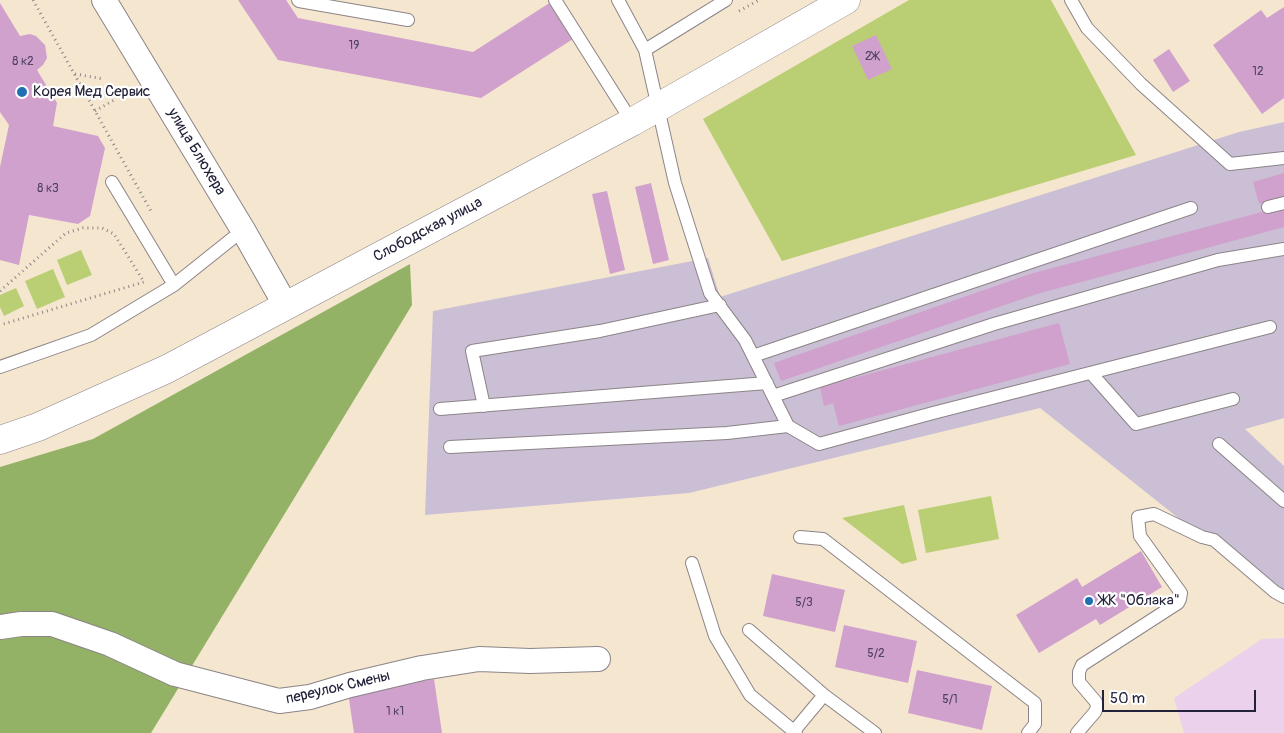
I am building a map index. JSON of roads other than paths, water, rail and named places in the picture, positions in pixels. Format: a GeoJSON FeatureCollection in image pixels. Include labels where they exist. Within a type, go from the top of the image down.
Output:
{"type":"FeatureCollection","features":[{"type":"Feature","properties":{"kind":"street","name":"улица Блюхера"},"geometry":{"type":"LineString","coordinates":[[104,0],[243,230],[286,306]]}},
{"type":"Feature","properties":{"kind":"street","name":"Слободская улица"},"geometry":{"type":"LineString","coordinates":[[0,440],[38,427],[167,369],[632,122],[846,0]]}},
{"type":"Feature","properties":{"kind":"street","name":"переулок Смены"},"geometry":{"type":"LineString","coordinates":[[0,627],[21,624],[52,624],[110,644],[175,674],[279,701],[310,697],[350,685],[422,668],[480,659],[530,661],[598,659]]}},
{"type":"Feature","properties":{"kind":"lane"},"geometry":{"type":"LineString","coordinates":[[298,0],[299,2],[408,20]]}},
{"type":"Feature","properties":{"kind":"lane"},"geometry":{"type":"LineString","coordinates":[[555,0],[632,122]]}},
{"type":"Feature","properties":{"kind":"lane"},"geometry":{"type":"LineString","coordinates":[[618,0],[645,50],[678,192],[710,293],[745,340],[788,426],[819,444],[1270,327]]}},
{"type":"Feature","properties":{"kind":"lane"},"geometry":{"type":"LineString","coordinates":[[645,50],[726,0]]}},
{"type":"Feature","properties":{"kind":"lane"},"geometry":{"type":"LineString","coordinates":[[1071,0],[1087,28],[1141,84],[1230,164],[1284,158]]}},
{"type":"Feature","properties":{"kind":"lane"},"geometry":{"type":"LineString","coordinates":[[112,182],[174,284]]}},
{"type":"Feature","properties":{"kind":"lane"},"geometry":{"type":"LineString","coordinates":[[1268,207],[1284,203]]}},
{"type":"Feature","properties":{"kind":"lane"},"geometry":{"type":"LineString","coordinates":[[753,356],[1192,208]]}},
{"type":"Feature","properties":{"kind":"lane"},"geometry":{"type":"LineString","coordinates":[[0,367],[91,335],[174,284],[243,230]]}},
{"type":"Feature","properties":{"kind":"lane"},"geometry":{"type":"LineString","coordinates":[[773,396],[994,324],[1218,260],[1284,249]]}},
{"type":"Feature","properties":{"kind":"lane"},"geometry":{"type":"LineString","coordinates":[[484,406],[472,351],[600,331],[720,305]]}},
{"type":"Feature","properties":{"kind":"lane"},"geometry":{"type":"LineString","coordinates":[[1091,372],[1136,424],[1233,398]]}},
{"type":"Feature","properties":{"kind":"lane"},"geometry":{"type":"LineString","coordinates":[[440,409],[767,383]]}},
{"type":"Feature","properties":{"kind":"lane"},"geometry":{"type":"LineString","coordinates":[[450,447],[727,433],[788,426]]}},
{"type":"Feature","properties":{"kind":"lane"},"geometry":{"type":"LineString","coordinates":[[1219,444],[1284,501]]}},
{"type":"Feature","properties":{"kind":"lane"},"geometry":{"type":"LineString","coordinates":[[1078,733],[1097,707],[1096,702],[1079,682],[1079,672],[1082,665],[1178,603],[1180,598],[1181,593],[1140,536],[1138,517],[1154,514],[1202,537],[1214,540],[1275,592],[1284,597]]}},
{"type":"Feature","properties":{"kind":"lane"},"geometry":{"type":"LineString","coordinates":[[800,536],[823,539],[1035,703],[1035,724],[1028,733]]}},
{"type":"Feature","properties":{"kind":"lane"},"geometry":{"type":"LineString","coordinates":[[692,563],[715,636],[750,695],[795,732],[824,695]]}},
{"type":"Feature","properties":{"kind":"lane"},"geometry":{"type":"LineString","coordinates":[[750,630],[824,695],[875,733]]}},
{"type":"Feature","properties":{"kind":"place","name":"Корея Мед Сервис"},"geometry":{"type":"Point","coordinates":[22,92]}},
{"type":"Feature","properties":{"kind":"place","name":"ЖК \"Облака\""},"geometry":{"type":"Point","coordinates":[1089,601]}}]}
